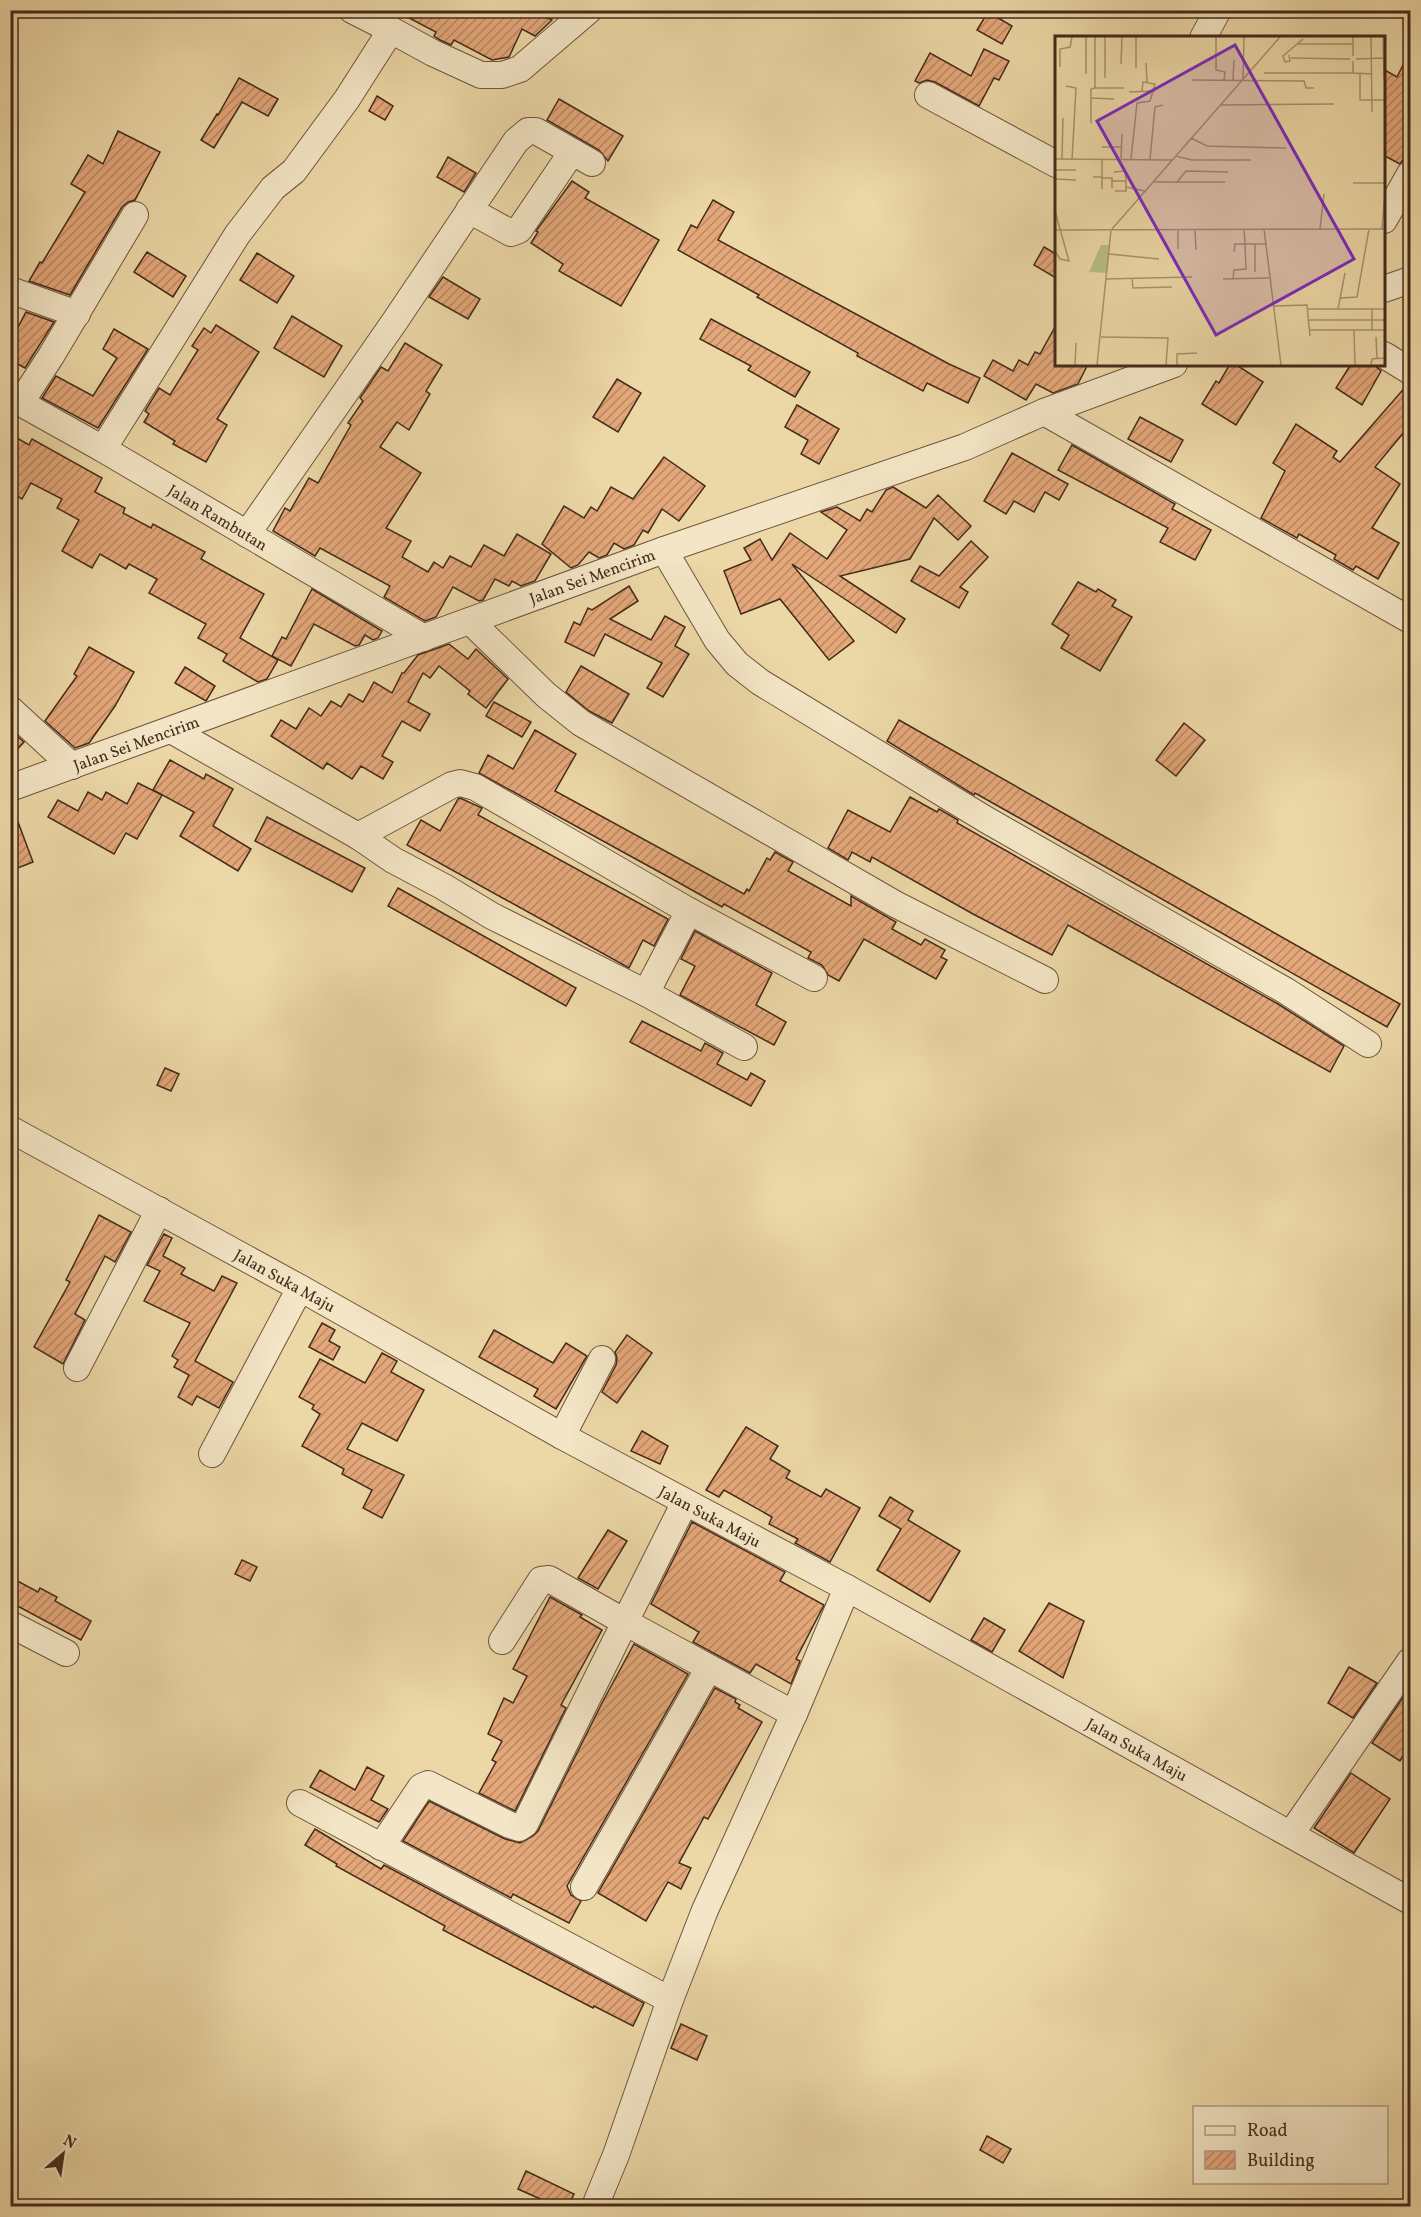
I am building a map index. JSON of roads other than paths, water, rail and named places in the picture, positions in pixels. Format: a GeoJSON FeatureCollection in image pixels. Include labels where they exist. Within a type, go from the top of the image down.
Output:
{"type":"FeatureCollection","features":[{"type":"Feature","properties":{"kind":"street"},"geometry":{"type":"LineString","coordinates":[[352,10],[383,43],[433,53],[482,75],[502,75],[520,69],[582,12]]}},
{"type":"Feature","properties":{"kind":"street"},"geometry":{"type":"LineString","coordinates":[[1204,36],[1218,10]]}},
{"type":"Feature","properties":{"kind":"street"},"geometry":{"type":"LineString","coordinates":[[103,449],[237,235],[273,188],[294,171],[383,43]]}},
{"type":"Feature","properties":{"kind":"street"},"geometry":{"type":"LineString","coordinates":[[928,95],[1055,163]]}},
{"type":"Feature","properties":{"kind":"street"},"geometry":{"type":"LineString","coordinates":[[247,534],[395,321],[469,210],[521,135],[536,131],[582,157],[519,230],[511,232],[469,210]]}},
{"type":"Feature","properties":{"kind":"street"},"geometry":{"type":"LineString","coordinates":[[1385,217],[1410,174]]}},
{"type":"Feature","properties":{"kind":"street"},"geometry":{"type":"LineString","coordinates":[[16,399],[51,356],[135,215]]}},
{"type":"Feature","properties":{"kind":"street"},"geometry":{"type":"LineString","coordinates":[[1385,288],[1410,280]]}},
{"type":"Feature","properties":{"kind":"street"},"geometry":{"type":"LineString","coordinates":[[10,290],[77,314]]}},
{"type":"Feature","properties":{"kind":"street"},"geometry":{"type":"LineString","coordinates":[[1385,356],[1410,371]]}},
{"type":"Feature","properties":{"kind":"street","name":"Jalan Sei Mencirim"},"geometry":{"type":"LineString","coordinates":[[10,788],[664,550],[965,447],[1044,412],[1169,366]]}},
{"type":"Feature","properties":{"kind":"street","name":"Jalan Rambutan"},"geometry":{"type":"LineString","coordinates":[[16,399],[424,638]]}},
{"type":"Feature","properties":{"kind":"street"},"geometry":{"type":"LineString","coordinates":[[1044,412],[1410,620]]}},
{"type":"Feature","properties":{"kind":"street"},"geometry":{"type":"LineString","coordinates":[[664,550],[717,640],[737,664],[760,682],[985,819],[1286,990],[1368,1044]]}},
{"type":"Feature","properties":{"kind":"street"},"geometry":{"type":"LineString","coordinates":[[470,621],[546,695],[581,723],[896,904],[1045,980]]}},
{"type":"Feature","properties":{"kind":"street"},"geometry":{"type":"LineString","coordinates":[[10,709],[72,766]]}},
{"type":"Feature","properties":{"kind":"street"},"geometry":{"type":"LineString","coordinates":[[171,730],[358,836],[393,860],[492,916],[646,993],[744,1047]]}},
{"type":"Feature","properties":{"kind":"street"},"geometry":{"type":"LineString","coordinates":[[358,836],[452,785],[460,783],[475,787],[689,911],[814,978]]}},
{"type":"Feature","properties":{"kind":"street"},"geometry":{"type":"LineString","coordinates":[[646,993],[689,911]]}},
{"type":"Feature","properties":{"kind":"street","name":"Jalan Suka Maju"},"geometry":{"type":"LineString","coordinates":[[10,1129],[300,1288],[562,1436],[847,1588],[1410,1901]]}},
{"type":"Feature","properties":{"kind":"street"},"geometry":{"type":"LineString","coordinates":[[77,1368],[159,1210]]}},
{"type":"Feature","properties":{"kind":"street"},"geometry":{"type":"LineString","coordinates":[[212,1454],[300,1288]]}},
{"type":"Feature","properties":{"kind":"street"},"geometry":{"type":"LineString","coordinates":[[562,1436],[602,1359]]}},
{"type":"Feature","properties":{"kind":"street"},"geometry":{"type":"LineString","coordinates":[[381,1847],[421,1787],[428,1784],[510,1825],[519,1828],[525,1824],[685,1502]]}},
{"type":"Feature","properties":{"kind":"street"},"geometry":{"type":"LineString","coordinates":[[502,1641],[541,1580],[549,1579],[794,1714]]}},
{"type":"Feature","properties":{"kind":"street"},"geometry":{"type":"LineString","coordinates":[[595,2206],[616,2155],[670,2000],[705,1910],[794,1714],[847,1588]]}},
{"type":"Feature","properties":{"kind":"street"},"geometry":{"type":"LineString","coordinates":[[10,1623],[66,1653]]}},
{"type":"Feature","properties":{"kind":"street"},"geometry":{"type":"LineString","coordinates":[[1291,1834],[1410,1660]]}},
{"type":"Feature","properties":{"kind":"street"},"geometry":{"type":"LineString","coordinates":[[584,1887],[709,1668]]}},
{"type":"Feature","properties":{"kind":"street"},"geometry":{"type":"LineString","coordinates":[[300,1803],[670,2000]]}}]}
